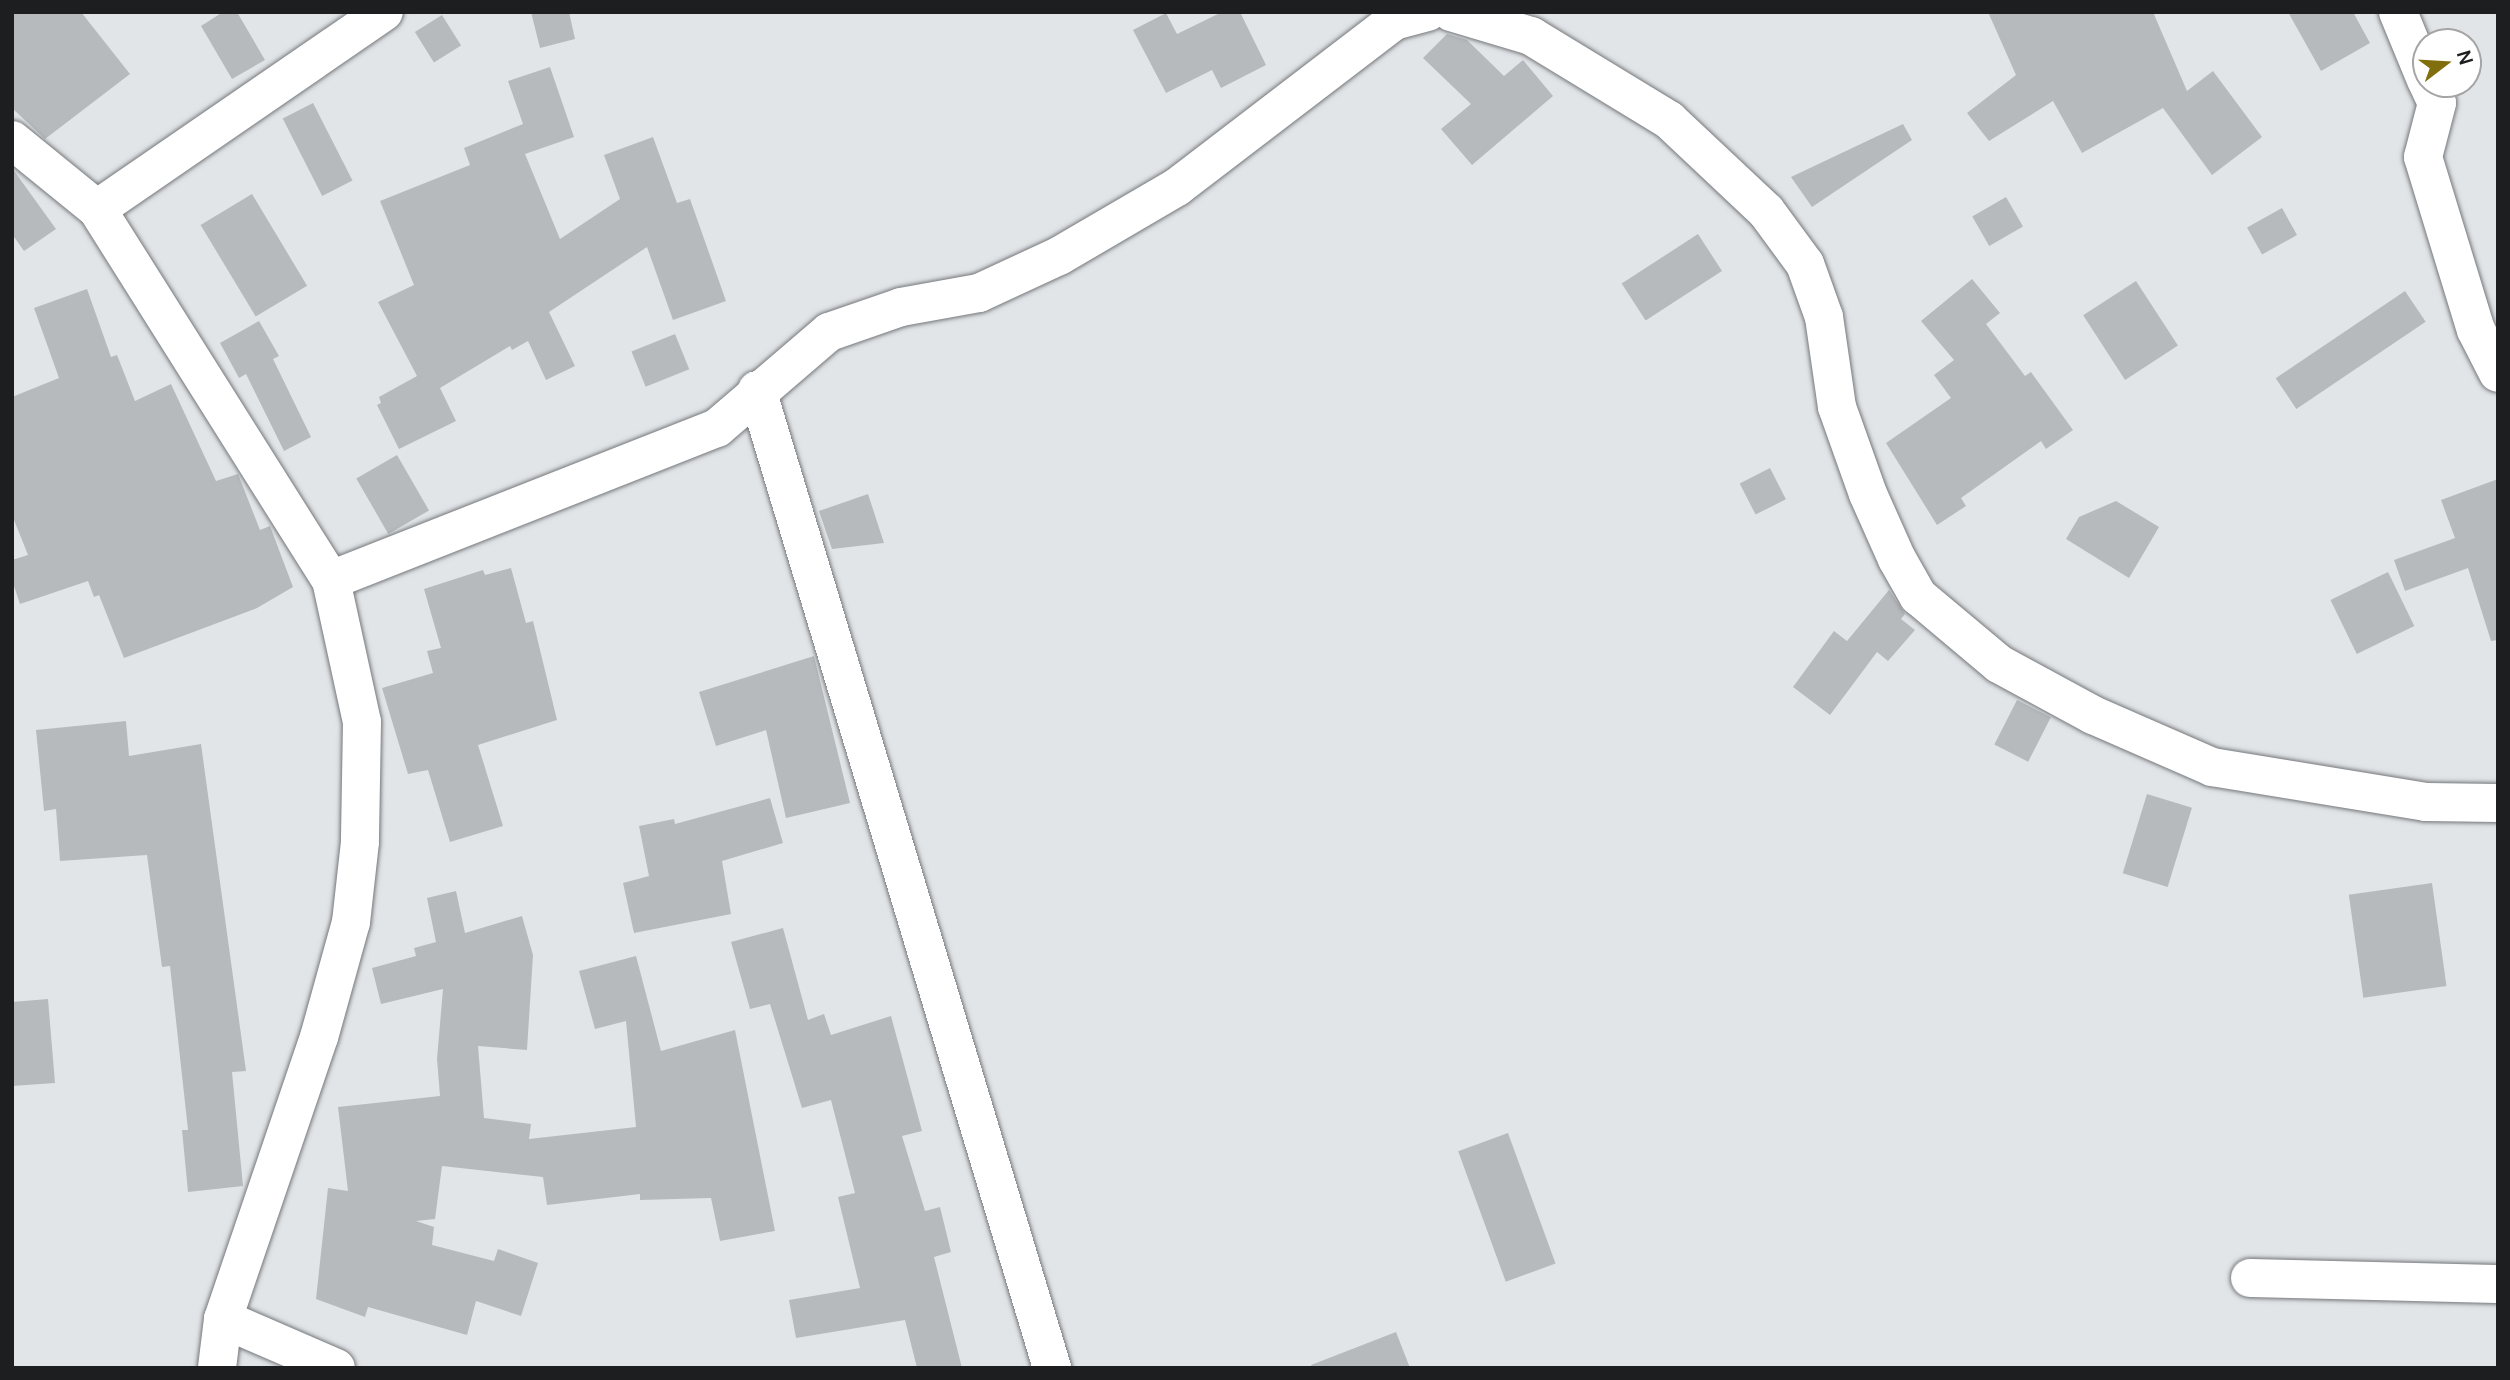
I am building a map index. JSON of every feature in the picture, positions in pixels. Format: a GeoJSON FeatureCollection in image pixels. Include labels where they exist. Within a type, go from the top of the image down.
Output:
{"type":"FeatureCollection","features":[{"type":"Feature","properties":{"kind":"street"},"geometry":{"type":"LineString","coordinates":[[97,209],[384,12]]}},
{"type":"Feature","properties":{"kind":"street"},"geometry":{"type":"LineString","coordinates":[[1451,12],[1531,36],[1670,120],[1766,211],[1805,264],[1824,317],[1838,407],[1868,494],[1897,559],[1918,596],[1999,664],[2092,715],[2212,767],[2426,802],[2498,803]]}},
{"type":"Feature","properties":{"kind":"street"},"geometry":{"type":"LineString","coordinates":[[2398,12],[2412,46]]}},
{"type":"Feature","properties":{"kind":"street"},"geometry":{"type":"LineString","coordinates":[[331,580],[717,428],[757,390],[829,332],[901,307],[979,293],[1059,256],[1177,187],[1406,15]]}},
{"type":"Feature","properties":{"kind":"street"},"geometry":{"type":"LineString","coordinates":[[2435,98],[2437,103],[2424,158],[2476,330],[2498,373]]}},
{"type":"Feature","properties":{"kind":"street"},"geometry":{"type":"LineString","coordinates":[[12,140],[97,209],[331,580],[362,722],[360,842],[351,922],[319,1037],[223,1319],[217,1368]]}},
{"type":"Feature","properties":{"kind":"street"},"geometry":{"type":"LineString","coordinates":[[757,390],[1052,1368]]}},
{"type":"Feature","properties":{"kind":"street"},"geometry":{"type":"LineString","coordinates":[[2250,1278],[2498,1284]]}},
{"type":"Feature","properties":{"kind":"street"},"geometry":{"type":"LineString","coordinates":[[223,1319],[336,1368]]}},
{"type":"Feature","properties":{"kind":"building"},"geometry":{"type":"Polygon","coordinates":[[[12,12],[81,12],[130,74],[45,139],[12,108],[12,12]]]}},
{"type":"Feature","properties":{"kind":"building"},"geometry":{"type":"Polygon","coordinates":[[[223,12],[237,12],[265,60],[232,79],[201,26],[223,12]]]}},
{"type":"Feature","properties":{"kind":"building"},"geometry":{"type":"Polygon","coordinates":[[[531,12],[569,12],[575,39],[540,48],[531,12]]]}},
{"type":"Feature","properties":{"kind":"building"},"geometry":{"type":"Polygon","coordinates":[[[1222,12],[1240,12],[1266,65],[1221,88],[1212,70],[1166,93],[1133,30],[1166,13],[1177,34],[1222,12]]]}},
{"type":"Feature","properties":{"kind":"building"},"geometry":{"type":"Polygon","coordinates":[[[1988,12],[2153,12],[2187,91],[2213,71],[2262,137],[2212,175],[2163,108],[2082,153],[2053,101],[1989,141],[1967,113],[2016,75],[1988,12]]]}},
{"type":"Feature","properties":{"kind":"building"},"geometry":{"type":"Polygon","coordinates":[[[2288,12],[2353,12],[2370,43],[2321,71],[2288,12]]]}},
{"type":"Feature","properties":{"kind":"building"},"geometry":{"type":"Polygon","coordinates":[[[442,15],[461,46],[434,62],[415,32],[442,15]]]}},
{"type":"Feature","properties":{"kind":"building"},"geometry":{"type":"Polygon","coordinates":[[[1447,34],[1467,40],[1504,76],[1523,60],[1553,96],[1472,165],[1441,129],[1471,104],[1423,58],[1447,34]]]}},
{"type":"Feature","properties":{"kind":"building"},"geometry":{"type":"Polygon","coordinates":[[[550,67],[574,137],[525,154],[560,239],[620,199],[604,155],[653,137],[677,203],[690,199],[726,301],[673,320],[647,247],[549,312],[575,366],[546,380],[528,341],[512,350],[510,346],[440,388],[456,421],[399,449],[377,405],[381,403],[379,397],[417,376],[378,302],[414,285],[380,201],[470,165],[464,148],[523,124],[508,81],[550,67]]]}},
{"type":"Feature","properties":{"kind":"building"},"geometry":{"type":"Polygon","coordinates":[[[313,103],[352,181],[322,196],[283,118],[313,103]]]}},
{"type":"Feature","properties":{"kind":"building"},"geometry":{"type":"Polygon","coordinates":[[[1903,124],[1912,140],[1812,207],[1791,177],[1903,124]]]}},
{"type":"Feature","properties":{"kind":"building"},"geometry":{"type":"Polygon","coordinates":[[[12,168],[56,229],[24,251],[12,234],[12,168]]]}},
{"type":"Feature","properties":{"kind":"building"},"geometry":{"type":"Polygon","coordinates":[[[252,194],[307,286],[256,317],[201,225],[252,194]]]}},
{"type":"Feature","properties":{"kind":"building"},"geometry":{"type":"Polygon","coordinates":[[[2006,197],[2023,226],[1989,246],[1972,216],[2006,197]]]}},
{"type":"Feature","properties":{"kind":"building"},"geometry":{"type":"Polygon","coordinates":[[[2282,208],[2297,235],[2262,255],[2247,227],[2282,208]]]}},
{"type":"Feature","properties":{"kind":"building"},"geometry":{"type":"Polygon","coordinates":[[[1698,234],[1722,271],[1646,320],[1622,284],[1698,234]]]}},
{"type":"Feature","properties":{"kind":"building"},"geometry":{"type":"Polygon","coordinates":[[[1972,279],[2000,313],[1986,324],[2025,376],[2031,372],[2073,430],[2046,449],[2041,441],[1961,498],[1966,506],[1937,525],[1886,443],[1951,398],[1934,375],[1954,360],[1921,321],[1972,279]]]}},
{"type":"Feature","properties":{"kind":"building"},"geometry":{"type":"Polygon","coordinates":[[[2136,281],[2178,346],[2125,380],[2083,315],[2136,281]]]}},
{"type":"Feature","properties":{"kind":"building"},"geometry":{"type":"Polygon","coordinates":[[[87,289],[111,357],[117,355],[135,401],[171,384],[216,481],[238,474],[260,530],[270,526],[293,587],[257,608],[124,658],[99,595],[94,597],[88,581],[20,604],[12,580],[12,560],[28,555],[12,515],[12,397],[59,378],[34,308],[87,289]]]}},
{"type":"Feature","properties":{"kind":"building"},"geometry":{"type":"Polygon","coordinates":[[[2405,291],[2426,322],[2296,409],[2276,378],[2405,291]]]}},
{"type":"Feature","properties":{"kind":"building"},"geometry":{"type":"Polygon","coordinates":[[[259,321],[279,356],[273,359],[311,437],[284,451],[246,374],[239,378],[220,343],[259,321]]]}},
{"type":"Feature","properties":{"kind":"building"},"geometry":{"type":"Polygon","coordinates":[[[675,334],[689,369],[646,387],[631,352],[675,334]]]}},
{"type":"Feature","properties":{"kind":"building"},"geometry":{"type":"Polygon","coordinates":[[[397,455],[429,510],[388,534],[356,479],[397,455]]]}},
{"type":"Feature","properties":{"kind":"building"},"geometry":{"type":"Polygon","coordinates":[[[1770,468],[1786,499],[1756,515],[1740,483],[1770,468]]]}},
{"type":"Feature","properties":{"kind":"building"},"geometry":{"type":"Polygon","coordinates":[[[2498,479],[2498,640],[2491,641],[2468,568],[2405,591],[2394,560],[2455,538],[2441,500],[2498,479]]]}},
{"type":"Feature","properties":{"kind":"building"},"geometry":{"type":"Polygon","coordinates":[[[868,494],[884,543],[832,549],[819,511],[868,494]]]}},
{"type":"Feature","properties":{"kind":"building"},"geometry":{"type":"Polygon","coordinates":[[[2116,501],[2159,527],[2129,578],[2066,539],[2079,517],[2116,501]]]}},
{"type":"Feature","properties":{"kind":"building"},"geometry":{"type":"Polygon","coordinates":[[[511,568],[526,623],[533,621],[557,720],[478,745],[503,826],[450,842],[428,770],[408,774],[382,688],[433,673],[427,651],[441,648],[424,589],[483,570],[485,575],[511,568]]]}},
{"type":"Feature","properties":{"kind":"building"},"geometry":{"type":"Polygon","coordinates":[[[2388,572],[2414,626],[2357,654],[2330,600],[2388,572]]]}},
{"type":"Feature","properties":{"kind":"building"},"geometry":{"type":"Polygon","coordinates":[[[1889,590],[1905,614],[1901,619],[1915,630],[1888,661],[1877,652],[1830,715],[1793,687],[1834,631],[1847,641],[1889,590]]]}},
{"type":"Feature","properties":{"kind":"building"},"geometry":{"type":"Polygon","coordinates":[[[814,656],[850,803],[786,818],[766,730],[716,746],[699,692],[814,656]]]}},
{"type":"Feature","properties":{"kind":"building"},"geometry":{"type":"Polygon","coordinates":[[[2017,700],[2051,717],[2028,762],[1994,745],[2017,700]]]}},
{"type":"Feature","properties":{"kind":"building"},"geometry":{"type":"Polygon","coordinates":[[[126,721],[129,756],[201,744],[246,1071],[232,1072],[243,1186],[188,1192],[182,1130],[188,1130],[170,966],[162,967],[147,855],[60,861],[56,809],[44,811],[36,730],[126,721]]]}},
{"type":"Feature","properties":{"kind":"building"},"geometry":{"type":"Polygon","coordinates":[[[2147,794],[2192,808],[2168,887],[2123,873],[2147,794]]]}},
{"type":"Feature","properties":{"kind":"building"},"geometry":{"type":"Polygon","coordinates":[[[770,798],[783,843],[722,861],[731,914],[634,933],[623,883],[649,876],[639,826],[674,819],[675,824],[770,798]]]}},
{"type":"Feature","properties":{"kind":"building"},"geometry":{"type":"Polygon","coordinates":[[[2432,883],[2446,986],[2363,998],[2349,895],[2432,883]]]}},
{"type":"Feature","properties":{"kind":"building"},"geometry":{"type":"Polygon","coordinates":[[[456,891],[465,933],[522,916],[533,955],[527,1050],[478,1046],[484,1118],[531,1124],[529,1139],[636,1127],[626,1021],[595,1029],[579,971],[636,956],[661,1051],[735,1030],[775,1231],[720,1241],[711,1198],[640,1200],[640,1194],[547,1205],[543,1177],[442,1166],[435,1219],[416,1221],[434,1227],[432,1245],[494,1261],[498,1249],[538,1263],[521,1316],[476,1301],[467,1335],[368,1307],[365,1317],[316,1299],[328,1188],[348,1191],[338,1107],[440,1096],[437,1059],[443,989],[381,1004],[372,968],[416,956],[414,948],[436,942],[427,898],[456,891]]]}},
{"type":"Feature","properties":{"kind":"building"},"geometry":{"type":"Polygon","coordinates":[[[783,928],[808,1020],[824,1014],[831,1035],[891,1016],[922,1131],[902,1136],[925,1211],[940,1207],[951,1252],[934,1257],[962,1368],[917,1368],[905,1320],[796,1338],[789,1300],[860,1288],[838,1197],[855,1193],[831,1100],[802,1108],[770,1004],[750,1009],[731,942],[783,928]]]}},
{"type":"Feature","properties":{"kind":"building"},"geometry":{"type":"Polygon","coordinates":[[[48,999],[55,1083],[12,1086],[12,1002],[48,999]]]}},
{"type":"Feature","properties":{"kind":"building"},"geometry":{"type":"Polygon","coordinates":[[[1508,1133],[1556,1264],[1506,1282],[1458,1151],[1508,1133]]]}},
{"type":"Feature","properties":{"kind":"building"},"geometry":{"type":"Polygon","coordinates":[[[1396,1332],[1410,1368],[1312,1368],[1311,1365],[1396,1332]]]}}]}
